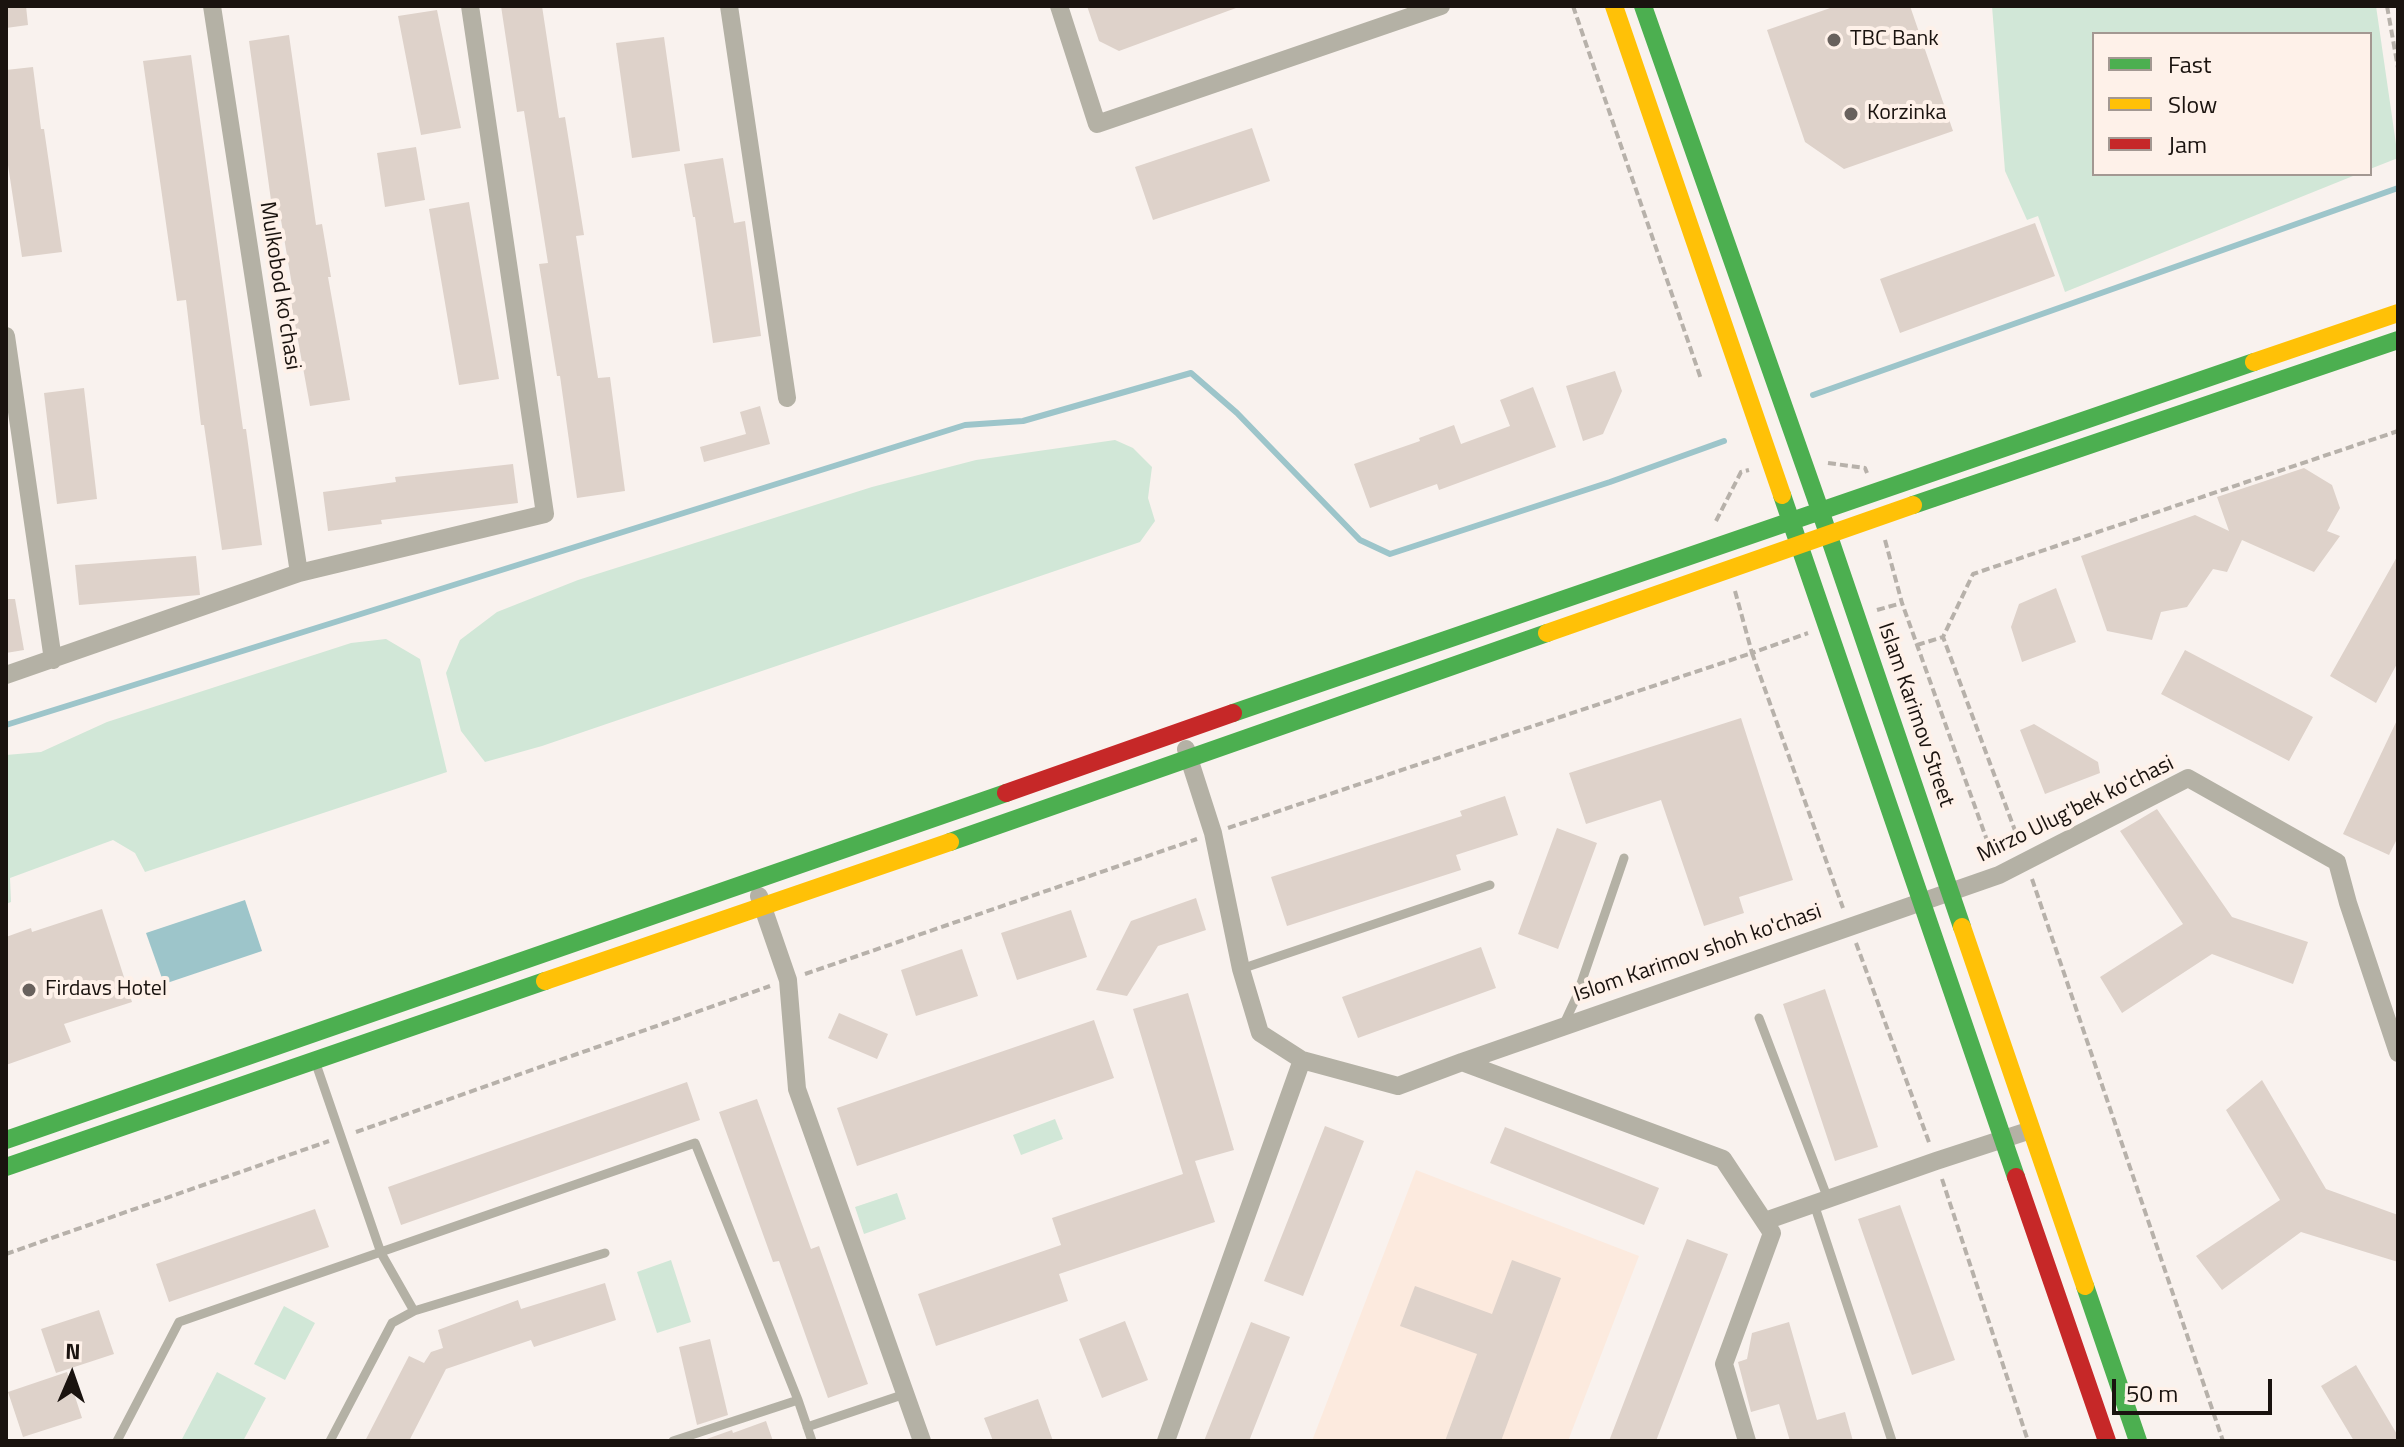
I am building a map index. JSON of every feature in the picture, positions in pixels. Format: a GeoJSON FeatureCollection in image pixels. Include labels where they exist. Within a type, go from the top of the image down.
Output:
{"type":"FeatureCollection","features":[{"type":"Feature","properties":{"kind":"main road"},"geometry":{"type":"LineString","coordinates":[[1614,6],[2107,1441]]}},
{"type":"Feature","properties":{"kind":"main road","name":"Islam Karimov Street"},"geometry":{"type":"LineString","coordinates":[[1643,6],[1829,534],[2138,1441]]}},
{"type":"Feature","properties":{"kind":"main road"},"geometry":{"type":"LineString","coordinates":[[6,1140],[754,882],[1180,731],[2398,313]]}},
{"type":"Feature","properties":{"kind":"main road"},"geometry":{"type":"LineString","coordinates":[[6,1167],[1189,759],[1799,544],[2398,340]]}},
{"type":"Feature","properties":{"kind":"street","name":"Mulkobod ko'chasi"},"geometry":{"type":"LineString","coordinates":[[212,6],[299,573]]}},
{"type":"Feature","properties":{"kind":"street"},"geometry":{"type":"LineString","coordinates":[[6,675],[299,573],[545,514],[470,6]]}},
{"type":"Feature","properties":{"kind":"street"},"geometry":{"type":"LineString","coordinates":[[729,6],[787,398]]}},
{"type":"Feature","properties":{"kind":"street"},"geometry":{"type":"LineString","coordinates":[[1059,6],[1097,124],[1393,14],[1441,6]]}},
{"type":"Feature","properties":{"kind":"street"},"geometry":{"type":"LineString","coordinates":[[6,336],[53,660]]}},
{"type":"Feature","properties":{"kind":"street","name":"Islom Karimov shoh ko'chasi"},"geometry":{"type":"LineString","coordinates":[[1180,731],[1213,833],[1241,969],[1260,1033],[1302,1060],[1398,1086],[1951,892]]}},
{"type":"Feature","properties":{"kind":"street","name":"Mirzo Ulug'bek ko'chasi"},"geometry":{"type":"LineString","coordinates":[[1951,892],[2027,862],[2188,778],[2337,862],[2398,1050]]}},
{"type":"Feature","properties":{"kind":"street"},"geometry":{"type":"LineString","coordinates":[[754,882],[788,980],[797,1089],[922,1441]]}},
{"type":"Feature","properties":{"kind":"street"},"geometry":{"type":"LineString","coordinates":[[1166,1441],[1302,1060]]}},
{"type":"Feature","properties":{"kind":"street"},"geometry":{"type":"LineString","coordinates":[[1462,1062],[1723,1159],[1772,1233],[1724,1364],[1747,1441]]}},
{"type":"Feature","properties":{"kind":"street"},"geometry":{"type":"LineString","coordinates":[[1765,1221],[2031,1130]]}},
{"type":"Feature","properties":{"kind":"lane"},"geometry":{"type":"LineString","coordinates":[[1563,1026],[1576,998],[1624,858]]}},
{"type":"Feature","properties":{"kind":"lane"},"geometry":{"type":"LineString","coordinates":[[1241,969],[1490,885]]}},
{"type":"Feature","properties":{"kind":"lane"},"geometry":{"type":"LineString","coordinates":[[1759,1018],[1821,1201],[1892,1441]]}},
{"type":"Feature","properties":{"kind":"lane"},"geometry":{"type":"LineString","coordinates":[[306,1035],[381,1253],[414,1311]]}},
{"type":"Feature","properties":{"kind":"lane"},"geometry":{"type":"LineString","coordinates":[[117,1441],[179,1322],[695,1143],[812,1441]]}},
{"type":"Feature","properties":{"kind":"lane"},"geometry":{"type":"LineString","coordinates":[[330,1441],[392,1323],[414,1311],[605,1253]]}},
{"type":"Feature","properties":{"kind":"lane"},"geometry":{"type":"LineString","coordinates":[[807,1427],[905,1394]]}},
{"type":"Feature","properties":{"kind":"lane"},"geometry":{"type":"LineString","coordinates":[[673,1441],[798,1400]]}},
{"type":"Feature","properties":{"kind":"path"},"geometry":{"type":"LineString","coordinates":[[1573,6],[1701,379]]}},
{"type":"Feature","properties":{"kind":"path"},"geometry":{"type":"LineString","coordinates":[[2387,6],[2398,68]]}},
{"type":"Feature","properties":{"kind":"path"},"geometry":{"type":"LineString","coordinates":[[2223,1441],[2027,862],[1943,637],[1973,574],[2398,431]]}},
{"type":"Feature","properties":{"kind":"path"},"geometry":{"type":"LineString","coordinates":[[1822,455],[1825,463],[1865,468],[1872,493]]}},
{"type":"Feature","properties":{"kind":"path"},"geometry":{"type":"LineString","coordinates":[[1879,517],[1902,603],[1999,875]]}},
{"type":"Feature","properties":{"kind":"path"},"geometry":{"type":"LineString","coordinates":[[1917,645],[1943,637]]}},
{"type":"Feature","properties":{"kind":"path"},"geometry":{"type":"LineString","coordinates":[[6,1254],[1213,833],[1752,653],[1936,1161],[2028,1441]]}},
{"type":"Feature","properties":{"kind":"shaded area"},"geometry":{"type":"Polygon","coordinates":[[[1416,1170],[1639,1256],[1568,1441],[1312,1441],[1416,1170]]]}},
{"type":"Feature","properties":{"kind":"green space"},"geometry":{"type":"Polygon","coordinates":[[[1992,6],[2376,6],[2398,158],[2372,168],[2372,32],[2092,32],[2092,176],[2353,176],[2065,292],[2038,216],[2027,220],[2005,171],[1992,6]]]}},
{"type":"Feature","properties":{"kind":"green space"},"geometry":{"type":"Polygon","coordinates":[[[1115,440],[1133,448],[1152,467],[1148,498],[1155,521],[1140,542],[542,746],[485,762],[461,731],[446,673],[460,640],[497,612],[578,580],[872,487],[976,460],[1115,440]]]}},
{"type":"Feature","properties":{"kind":"green space"},"geometry":{"type":"Polygon","coordinates":[[[386,639],[420,659],[447,772],[145,872],[135,853],[113,840],[10,878],[11,902],[6,904],[6,755],[41,752],[107,722],[351,643],[386,639]]]}},
{"type":"Feature","properties":{"kind":"green space"},"geometry":{"type":"Polygon","coordinates":[[[1055,1119],[1063,1139],[1021,1155],[1013,1135],[1055,1119]]]}},
{"type":"Feature","properties":{"kind":"green space"},"geometry":{"type":"Polygon","coordinates":[[[897,1193],[906,1219],[864,1234],[855,1207],[897,1193]]]}},
{"type":"Feature","properties":{"kind":"green space"},"geometry":{"type":"Polygon","coordinates":[[[671,1260],[691,1322],[657,1333],[637,1272],[671,1260]]]}},
{"type":"Feature","properties":{"kind":"green space"},"geometry":{"type":"Polygon","coordinates":[[[284,1306],[315,1323],[285,1380],[254,1364],[284,1306]]]}},
{"type":"Feature","properties":{"kind":"green space"},"geometry":{"type":"Polygon","coordinates":[[[217,1372],[266,1398],[243,1441],[181,1441],[217,1372]]]}},
{"type":"Feature","properties":{"kind":"water"},"geometry":{"type":"Polygon","coordinates":[[[245,900],[262,951],[164,984],[146,933],[245,900]]]}},
{"type":"Feature","properties":{"kind":"building"},"geometry":{"type":"Polygon","coordinates":[[[6,6],[26,6],[28,25],[6,28],[6,6]]]}},
{"type":"Feature","properties":{"kind":"building"},"geometry":{"type":"Polygon","coordinates":[[[501,6],[542,6],[559,118],[565,117],[584,235],[576,236],[598,378],[610,377],[625,491],[577,498],[560,376],[557,376],[539,264],[548,263],[524,111],[517,112],[501,6]]]}},
{"type":"Feature","properties":{"kind":"building"},"geometry":{"type":"Polygon","coordinates":[[[1087,6],[1236,8],[1119,51],[1099,41],[1087,6]]]}},
{"type":"Feature","properties":{"kind":"building"},"geometry":{"type":"Polygon","coordinates":[[[1836,6],[1910,6],[1953,131],[1844,169],[1805,142],[1767,30],[1836,6]]]}},
{"type":"Feature","properties":{"kind":"building"},"geometry":{"type":"Polygon","coordinates":[[[437,10],[461,128],[421,135],[398,16],[437,10]]]}},
{"type":"Feature","properties":{"kind":"building"},"geometry":{"type":"Polygon","coordinates":[[[289,35],[316,225],[322,224],[331,277],[328,277],[350,400],[310,406],[289,291],[293,291],[281,220],[274,222],[249,41],[289,35]]]}},
{"type":"Feature","properties":{"kind":"building"},"geometry":{"type":"Polygon","coordinates":[[[664,37],[680,151],[632,158],[616,43],[664,37]]]}},
{"type":"Feature","properties":{"kind":"building"},"geometry":{"type":"Polygon","coordinates":[[[191,55],[262,545],[222,550],[204,425],[201,425],[186,300],[177,301],[143,61],[191,55]]]}},
{"type":"Feature","properties":{"kind":"building"},"geometry":{"type":"Polygon","coordinates":[[[33,67],[62,252],[22,257],[6,152],[6,70],[33,67]]]}},
{"type":"Feature","properties":{"kind":"building"},"geometry":{"type":"Polygon","coordinates":[[[1252,128],[1270,181],[1153,220],[1135,167],[1252,128]]]}},
{"type":"Feature","properties":{"kind":"building"},"geometry":{"type":"Polygon","coordinates":[[[416,147],[425,200],[385,207],[377,153],[416,147]]]}},
{"type":"Feature","properties":{"kind":"building"},"geometry":{"type":"Polygon","coordinates":[[[723,158],[734,223],[745,221],[761,336],[713,343],[684,164],[723,158]]]}},
{"type":"Feature","properties":{"kind":"building"},"geometry":{"type":"Polygon","coordinates":[[[469,202],[499,379],[459,385],[429,209],[469,202]]]}},
{"type":"Feature","properties":{"kind":"building"},"geometry":{"type":"Polygon","coordinates":[[[2035,223],[2055,276],[1900,333],[1880,279],[2035,223]]]}},
{"type":"Feature","properties":{"kind":"building"},"geometry":{"type":"Polygon","coordinates":[[[1615,371],[1622,391],[1603,434],[1583,441],[1566,386],[1615,371]]]}},
{"type":"Feature","properties":{"kind":"building"},"geometry":{"type":"Polygon","coordinates":[[[1533,387],[1556,447],[1439,490],[1437,484],[1370,508],[1354,464],[1420,441],[1419,438],[1454,425],[1461,444],[1510,426],[1500,400],[1533,387]]]}},
{"type":"Feature","properties":{"kind":"building"},"geometry":{"type":"Polygon","coordinates":[[[84,388],[97,499],[57,504],[44,393],[84,388]]]}},
{"type":"Feature","properties":{"kind":"building"},"geometry":{"type":"Polygon","coordinates":[[[760,406],[770,444],[704,462],[700,447],[746,434],[740,412],[760,406]]]}},
{"type":"Feature","properties":{"kind":"building"},"geometry":{"type":"Polygon","coordinates":[[[513,464],[518,503],[381,520],[382,524],[328,531],[323,492],[396,482],[395,477],[513,464]]]}},
{"type":"Feature","properties":{"kind":"building"},"geometry":{"type":"Polygon","coordinates":[[[2304,468],[2332,485],[2340,508],[2327,531],[2340,536],[2314,572],[2242,540],[2227,572],[2213,569],[2187,607],[2161,612],[2152,640],[2107,631],[2081,556],[2195,515],[2229,531],[2217,497],[2304,468]]]}},
{"type":"Feature","properties":{"kind":"building"},"geometry":{"type":"Polygon","coordinates":[[[2398,555],[2398,662],[2376,703],[2330,676],[2398,555]]]}},
{"type":"Feature","properties":{"kind":"building"},"geometry":{"type":"Polygon","coordinates":[[[196,556],[200,595],[79,605],[75,565],[196,556]]]}},
{"type":"Feature","properties":{"kind":"building"},"geometry":{"type":"Polygon","coordinates":[[[2056,588],[2076,642],[2022,662],[2011,627],[2019,604],[2056,588]]]}},
{"type":"Feature","properties":{"kind":"building"},"geometry":{"type":"Polygon","coordinates":[[[6,599],[15,599],[24,650],[6,653],[6,599]]]}},
{"type":"Feature","properties":{"kind":"building"},"geometry":{"type":"Polygon","coordinates":[[[2185,650],[2313,717],[2289,761],[2161,694],[2185,650]]]}},
{"type":"Feature","properties":{"kind":"building"},"geometry":{"type":"Polygon","coordinates":[[[1741,718],[1793,880],[1739,897],[1744,913],[1704,926],[1661,800],[1586,824],[1569,773],[1741,718]]]}},
{"type":"Feature","properties":{"kind":"building"},"geometry":{"type":"Polygon","coordinates":[[[2398,718],[2398,837],[2389,855],[2343,834],[2398,718]]]}},
{"type":"Feature","properties":{"kind":"building"},"geometry":{"type":"Polygon","coordinates":[[[2034,724],[2098,762],[2100,773],[2045,794],[2020,730],[2034,724]]]}},
{"type":"Feature","properties":{"kind":"building"},"geometry":{"type":"Polygon","coordinates":[[[1505,796],[1518,835],[1456,855],[1461,870],[1287,926],[1271,877],[1462,816],[1460,811],[1505,796]]]}},
{"type":"Feature","properties":{"kind":"building"},"geometry":{"type":"Polygon","coordinates":[[[2157,809],[2232,917],[2308,942],[2293,984],[2212,954],[2122,1013],[2100,977],[2183,924],[2120,831],[2157,809]]]}},
{"type":"Feature","properties":{"kind":"building"},"geometry":{"type":"Polygon","coordinates":[[[1557,828],[1597,843],[1558,949],[1518,934],[1557,828]]]}},
{"type":"Feature","properties":{"kind":"building"},"geometry":{"type":"Polygon","coordinates":[[[1196,898],[1206,930],[1158,946],[1127,996],[1096,990],[1131,921],[1196,898]]]}},
{"type":"Feature","properties":{"kind":"building"},"geometry":{"type":"Polygon","coordinates":[[[102,909],[132,1002],[64,1024],[71,1042],[6,1065],[6,937],[31,928],[32,932],[102,909]]]}},
{"type":"Feature","properties":{"kind":"building"},"geometry":{"type":"Polygon","coordinates":[[[1071,910],[1087,957],[1017,980],[1001,933],[1071,910]]]}},
{"type":"Feature","properties":{"kind":"building"},"geometry":{"type":"Polygon","coordinates":[[[1481,947],[1496,988],[1358,1038],[1342,997],[1481,947]]]}},
{"type":"Feature","properties":{"kind":"building"},"geometry":{"type":"Polygon","coordinates":[[[962,949],[978,996],[916,1016],[901,970],[962,949]]]}},
{"type":"Feature","properties":{"kind":"building"},"geometry":{"type":"Polygon","coordinates":[[[1825,989],[1878,1147],[1835,1161],[1783,1004],[1825,989]]]}},
{"type":"Feature","properties":{"kind":"building"},"geometry":{"type":"Polygon","coordinates":[[[1188,993],[1234,1150],[1195,1161],[1215,1222],[1059,1274],[1068,1301],[936,1346],[918,1294],[1061,1245],[1052,1218],[1183,1174],[1133,1009],[1188,993]]]}},
{"type":"Feature","properties":{"kind":"building"},"geometry":{"type":"Polygon","coordinates":[[[839,1013],[888,1034],[877,1059],[828,1038],[839,1013]]]}},
{"type":"Feature","properties":{"kind":"building"},"geometry":{"type":"Polygon","coordinates":[[[1094,1020],[1114,1078],[857,1166],[837,1108],[1094,1020]]]}},
{"type":"Feature","properties":{"kind":"building"},"geometry":{"type":"Polygon","coordinates":[[[2262,1080],[2326,1189],[2398,1215],[2398,1262],[2301,1232],[2222,1290],[2196,1256],[2280,1200],[2226,1110],[2262,1080]]]}},
{"type":"Feature","properties":{"kind":"building"},"geometry":{"type":"Polygon","coordinates":[[[687,1082],[700,1120],[401,1225],[388,1187],[687,1082]]]}},
{"type":"Feature","properties":{"kind":"building"},"geometry":{"type":"Polygon","coordinates":[[[757,1099],[811,1249],[819,1246],[868,1384],[828,1398],[779,1261],[773,1262],[719,1112],[757,1099]]]}},
{"type":"Feature","properties":{"kind":"building"},"geometry":{"type":"Polygon","coordinates":[[[1325,1126],[1364,1141],[1303,1296],[1264,1281],[1325,1126]]]}},
{"type":"Feature","properties":{"kind":"building"},"geometry":{"type":"Polygon","coordinates":[[[1505,1127],[1659,1188],[1644,1225],[1490,1163],[1505,1127]]]}},
{"type":"Feature","properties":{"kind":"building"},"geometry":{"type":"Polygon","coordinates":[[[1900,1205],[1955,1360],[1912,1375],[1858,1219],[1900,1205]]]}},
{"type":"Feature","properties":{"kind":"building"},"geometry":{"type":"Polygon","coordinates":[[[315,1209],[329,1247],[169,1302],[156,1264],[315,1209]]]}},
{"type":"Feature","properties":{"kind":"building"},"geometry":{"type":"Polygon","coordinates":[[[1687,1239],[1728,1254],[1656,1441],[1609,1441],[1687,1239]]]}},
{"type":"Feature","properties":{"kind":"building"},"geometry":{"type":"Polygon","coordinates":[[[1512,1260],[1561,1278],[1501,1441],[1445,1441],[1477,1354],[1400,1326],[1415,1286],[1492,1314],[1512,1260]]]}},
{"type":"Feature","properties":{"kind":"building"},"geometry":{"type":"Polygon","coordinates":[[[605,1283],[616,1320],[534,1347],[531,1340],[446,1369],[409,1441],[365,1441],[409,1356],[424,1363],[431,1352],[443,1348],[438,1330],[518,1300],[521,1309],[605,1283]]]}},
{"type":"Feature","properties":{"kind":"building"},"geometry":{"type":"Polygon","coordinates":[[[99,1310],[114,1354],[56,1373],[41,1329],[99,1310]]]}},
{"type":"Feature","properties":{"kind":"building"},"geometry":{"type":"Polygon","coordinates":[[[1125,1321],[1148,1380],[1102,1398],[1079,1339],[1125,1321]]]}},
{"type":"Feature","properties":{"kind":"building"},"geometry":{"type":"Polygon","coordinates":[[[1251,1322],[1290,1337],[1249,1441],[1204,1441],[1251,1322]]]}},
{"type":"Feature","properties":{"kind":"building"},"geometry":{"type":"Polygon","coordinates":[[[1789,1322],[1817,1420],[1845,1412],[1853,1441],[1790,1441],[1779,1404],[1751,1412],[1738,1362],[1747,1359],[1752,1333],[1789,1322]]]}},
{"type":"Feature","properties":{"kind":"building"},"geometry":{"type":"Polygon","coordinates":[[[710,1339],[728,1415],[697,1425],[679,1347],[710,1339]]]}},
{"type":"Feature","properties":{"kind":"building"},"geometry":{"type":"Polygon","coordinates":[[[2356,1365],[2398,1436],[2398,1441],[2354,1441],[2321,1386],[2356,1365]]]}},
{"type":"Feature","properties":{"kind":"building"},"geometry":{"type":"Polygon","coordinates":[[[67,1372],[82,1418],[23,1437],[8,1392],[67,1372]]]}},
{"type":"Feature","properties":{"kind":"building"},"geometry":{"type":"Polygon","coordinates":[[[1038,1399],[1053,1441],[993,1441],[984,1418],[1038,1399]]]}},
{"type":"Feature","properties":{"kind":"building"},"geometry":{"type":"Polygon","coordinates":[[[766,1421],[773,1441],[701,1441],[732,1430],[733,1433],[766,1421]]]}},
{"type":"Feature","properties":{"kind":"waterway"},"geometry":{"type":"LineString","coordinates":[[1813,395],[2398,188]]}},
{"type":"Feature","properties":{"kind":"waterway"},"geometry":{"type":"LineString","coordinates":[[6,725],[965,425],[1023,421],[1191,373],[1237,413],[1360,540],[1390,554],[1724,441]]}},
{"type":"Feature","properties":{"kind":"traffic: fast"},"geometry":{"type":"LineString","coordinates":[[1643,6],[1962,927]]}},
{"type":"Feature","properties":{"kind":"traffic: fast"},"geometry":{"type":"LineString","coordinates":[[1913,505],[2398,340]]}},
{"type":"Feature","properties":{"kind":"traffic: fast"},"geometry":{"type":"LineString","coordinates":[[1233,713],[2254,362]]}},
{"type":"Feature","properties":{"kind":"traffic: fast"},"geometry":{"type":"LineString","coordinates":[[1782,495],[2016,1177]]}},
{"type":"Feature","properties":{"kind":"traffic: fast"},"geometry":{"type":"LineString","coordinates":[[950,842],[1547,633]]}},
{"type":"Feature","properties":{"kind":"traffic: fast"},"geometry":{"type":"LineString","coordinates":[[6,1140],[1006,793]]}},
{"type":"Feature","properties":{"kind":"traffic: fast"},"geometry":{"type":"LineString","coordinates":[[6,1167],[545,981]]}},
{"type":"Feature","properties":{"kind":"traffic: fast"},"geometry":{"type":"LineString","coordinates":[[2085,1286],[2138,1441]]}},
{"type":"Feature","properties":{"kind":"traffic: slow"},"geometry":{"type":"LineString","coordinates":[[1614,6],[1782,495]]}},
{"type":"Feature","properties":{"kind":"traffic: slow"},"geometry":{"type":"LineString","coordinates":[[2254,362],[2398,313]]}},
{"type":"Feature","properties":{"kind":"traffic: slow"},"geometry":{"type":"LineString","coordinates":[[1547,633],[1913,505]]}},
{"type":"Feature","properties":{"kind":"traffic: slow"},"geometry":{"type":"LineString","coordinates":[[545,981],[950,842]]}},
{"type":"Feature","properties":{"kind":"traffic: slow"},"geometry":{"type":"LineString","coordinates":[[1962,927],[2085,1286]]}},
{"type":"Feature","properties":{"kind":"traffic: jam"},"geometry":{"type":"LineString","coordinates":[[1006,793],[1233,713]]}},
{"type":"Feature","properties":{"kind":"traffic: jam"},"geometry":{"type":"LineString","coordinates":[[2016,1177],[2107,1441]]}},
{"type":"Feature","properties":{"kind":"place","name":"TBC Bank"},"geometry":{"type":"Point","coordinates":[1834,40]}},
{"type":"Feature","properties":{"kind":"place","name":"Korzinka"},"geometry":{"type":"Point","coordinates":[1851,114]}},
{"type":"Feature","properties":{"kind":"place","name":"Firdavs Hotel"},"geometry":{"type":"Point","coordinates":[29,990]}}]}
